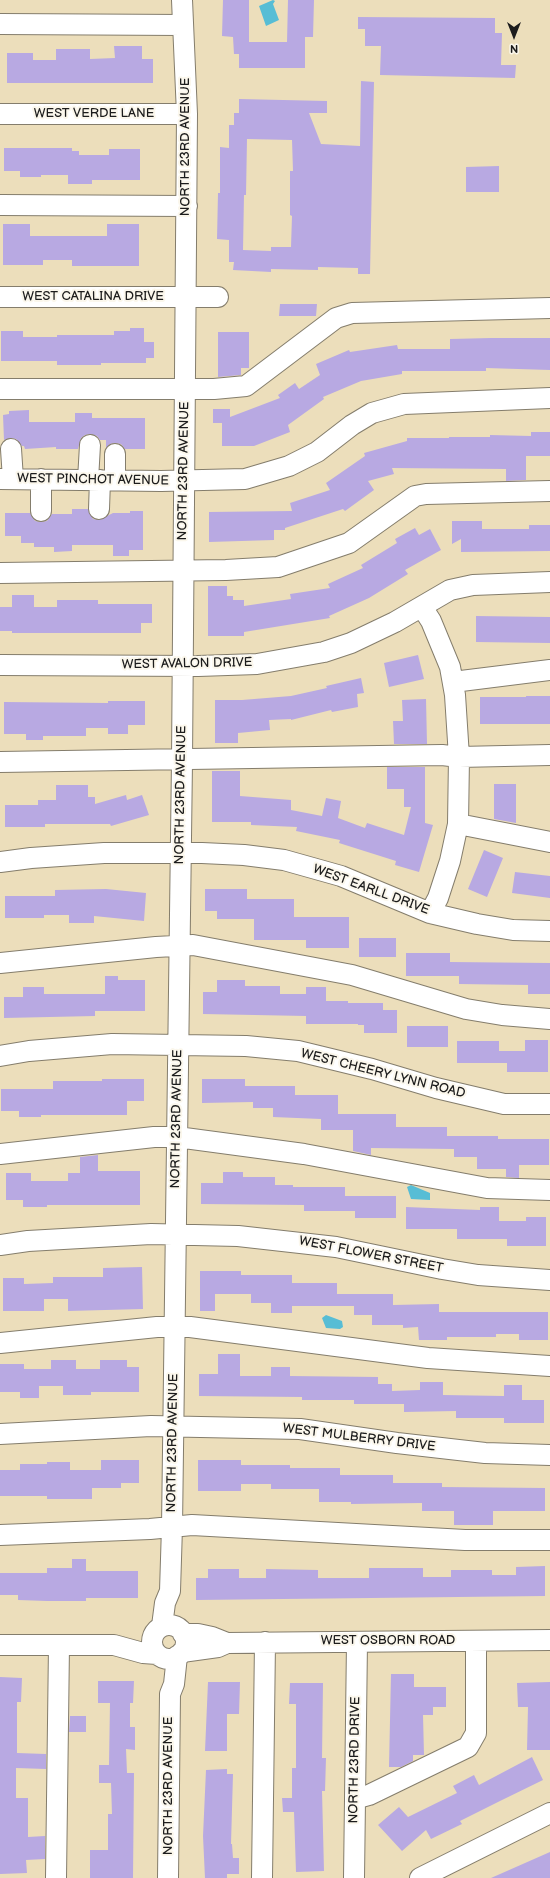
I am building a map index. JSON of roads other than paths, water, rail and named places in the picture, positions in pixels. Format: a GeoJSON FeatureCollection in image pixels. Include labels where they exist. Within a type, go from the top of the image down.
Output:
{"type":"FeatureCollection","features":[{"type":"Feature","properties":{"kind":"street","name":"NORTH 23RD AVENUE"},"geometry":{"type":"LineString","coordinates":[[168,1878],[170,1694],[164,1685],[175,1600],[170,1591],[182,761],[188,114],[182,0]]}},
{"type":"Feature","properties":{"kind":"street"},"geometry":{"type":"LineString","coordinates":[[0,24],[183,25]]}},
{"type":"Feature","properties":{"kind":"street","name":"WEST VERDE LANE"},"geometry":{"type":"LineString","coordinates":[[0,114],[188,114]]}},
{"type":"Feature","properties":{"kind":"street"},"geometry":{"type":"LineString","coordinates":[[0,205],[187,206]]}},
{"type":"Feature","properties":{"kind":"street","name":"WEST CATALINA DRIVE"},"geometry":{"type":"LineString","coordinates":[[0,297],[218,297]]}},
{"type":"Feature","properties":{"kind":"street"},"geometry":{"type":"LineString","coordinates":[[0,389],[214,389],[246,386],[336,318],[352,313],[550,308]]}},
{"type":"Feature","properties":{"kind":"street","name":"WEST PINCHOT AVENUE"},"geometry":{"type":"LineString","coordinates":[[7,479],[184,481],[245,479],[288,466],[317,452],[352,425],[372,413],[404,404],[550,398]]}},
{"type":"Feature","properties":{"kind":"street"},"geometry":{"type":"LineString","coordinates":[[90,445],[101,480],[99,509]]}},
{"type":"Feature","properties":{"kind":"street"},"geometry":{"type":"LineString","coordinates":[[7,479],[11,449]]}},
{"type":"Feature","properties":{"kind":"street"},"geometry":{"type":"LineString","coordinates":[[101,480],[116,454]]}},
{"type":"Feature","properties":{"kind":"street"},"geometry":{"type":"LineString","coordinates":[[41,480],[41,511]]}},
{"type":"Feature","properties":{"kind":"street"},"geometry":{"type":"LineString","coordinates":[[0,573],[278,567],[349,543],[415,496],[426,494],[550,491]]}},
{"type":"Feature","properties":{"kind":"street","name":"WEST AVALON DRIVE"},"geometry":{"type":"LineString","coordinates":[[0,665],[182,666],[257,664],[324,652],[351,642],[422,607],[450,590],[473,585],[550,582]]}},
{"type":"Feature","properties":{"kind":"street"},"geometry":{"type":"LineString","coordinates":[[422,607],[431,621],[450,667],[455,695],[459,757],[458,824],[450,860],[438,898],[430,913]]}},
{"type":"Feature","properties":{"kind":"street"},"geometry":{"type":"LineString","coordinates":[[452,682],[550,670]]}},
{"type":"Feature","properties":{"kind":"street"},"geometry":{"type":"LineString","coordinates":[[0,762],[182,761],[442,755],[459,757],[550,755]]}},
{"type":"Feature","properties":{"kind":"street"},"geometry":{"type":"LineString","coordinates":[[458,824],[550,842]]}},
{"type":"Feature","properties":{"kind":"street","name":"WEST EARLL DRIVE"},"geometry":{"type":"LineString","coordinates":[[0,862],[31,858],[104,853],[244,855],[284,860],[341,876],[430,913],[477,924],[513,930],[550,931]]}},
{"type":"Feature","properties":{"kind":"street"},"geometry":{"type":"LineString","coordinates":[[0,963],[193,945],[352,975],[466,1009],[502,1015],[550,1019]]}},
{"type":"Feature","properties":{"kind":"street","name":"WEST CHEERY LYNN ROAD"},"geometry":{"type":"LineString","coordinates":[[0,1056],[29,1051],[112,1044],[246,1046],[298,1051],[372,1069],[436,1088],[504,1104],[550,1104]]}},
{"type":"Feature","properties":{"kind":"street"},"geometry":{"type":"LineString","coordinates":[[0,1154],[154,1137],[177,1137],[304,1154],[487,1188],[550,1190]]}},
{"type":"Feature","properties":{"kind":"street","name":"WEST FLOWER STREET"},"geometry":{"type":"LineString","coordinates":[[0,1245],[100,1236],[175,1234],[238,1236],[336,1246],[442,1269],[478,1275],[550,1280]]}},
{"type":"Feature","properties":{"kind":"street"},"geometry":{"type":"LineString","coordinates":[[0,1343],[157,1327],[198,1328],[428,1358],[550,1366]]}},
{"type":"Feature","properties":{"kind":"street","name":"WEST MULBERRY DRIVE"},"geometry":{"type":"LineString","coordinates":[[0,1434],[98,1428],[173,1426],[300,1429],[397,1443],[485,1452],[550,1455]]}},
{"type":"Feature","properties":{"kind":"street"},"geometry":{"type":"LineString","coordinates":[[0,1535],[150,1529],[192,1525],[465,1540],[550,1540]]}},
{"type":"Feature","properties":{"kind":"street","name":"WEST OSBORN ROAD"},"geometry":{"type":"LineString","coordinates":[[0,1645],[114,1644],[128,1638],[218,1647],[227,1643],[265,1642],[550,1640]]}},
{"type":"Feature","properties":{"kind":"street"},"geometry":{"type":"LineString","coordinates":[[355,1799],[369,1795],[468,1747],[476,1733],[476,1641]]}},
{"type":"Feature","properties":{"kind":"street"},"geometry":{"type":"LineString","coordinates":[[262,1878],[265,1642]]}},
{"type":"Feature","properties":{"kind":"street","name":"NORTH 23RD DRIVE"},"geometry":{"type":"LineString","coordinates":[[354,1878],[356,1642]]}},
{"type":"Feature","properties":{"kind":"street"},"geometry":{"type":"LineString","coordinates":[[56,1878],[59,1645]]}},
{"type":"Feature","properties":{"kind":"street"},"geometry":{"type":"LineString","coordinates":[[420,1878],[550,1814]]}},
{"type":"Feature","properties":{"kind":"water"},"geometry":{"type":"Polygon","coordinates":[[[273,0],[275,1],[273,4],[279,20],[266,26],[259,6],[273,0]]]}},
{"type":"Feature","properties":{"kind":"water"},"geometry":{"type":"Polygon","coordinates":[[[411,1185],[430,1193],[430,1200],[411,1199],[407,1187],[411,1185]]]}},
{"type":"Feature","properties":{"kind":"water"},"geometry":{"type":"Polygon","coordinates":[[[326,1315],[342,1321],[343,1327],[340,1329],[326,1328],[322,1318],[326,1315]]]}}]}
